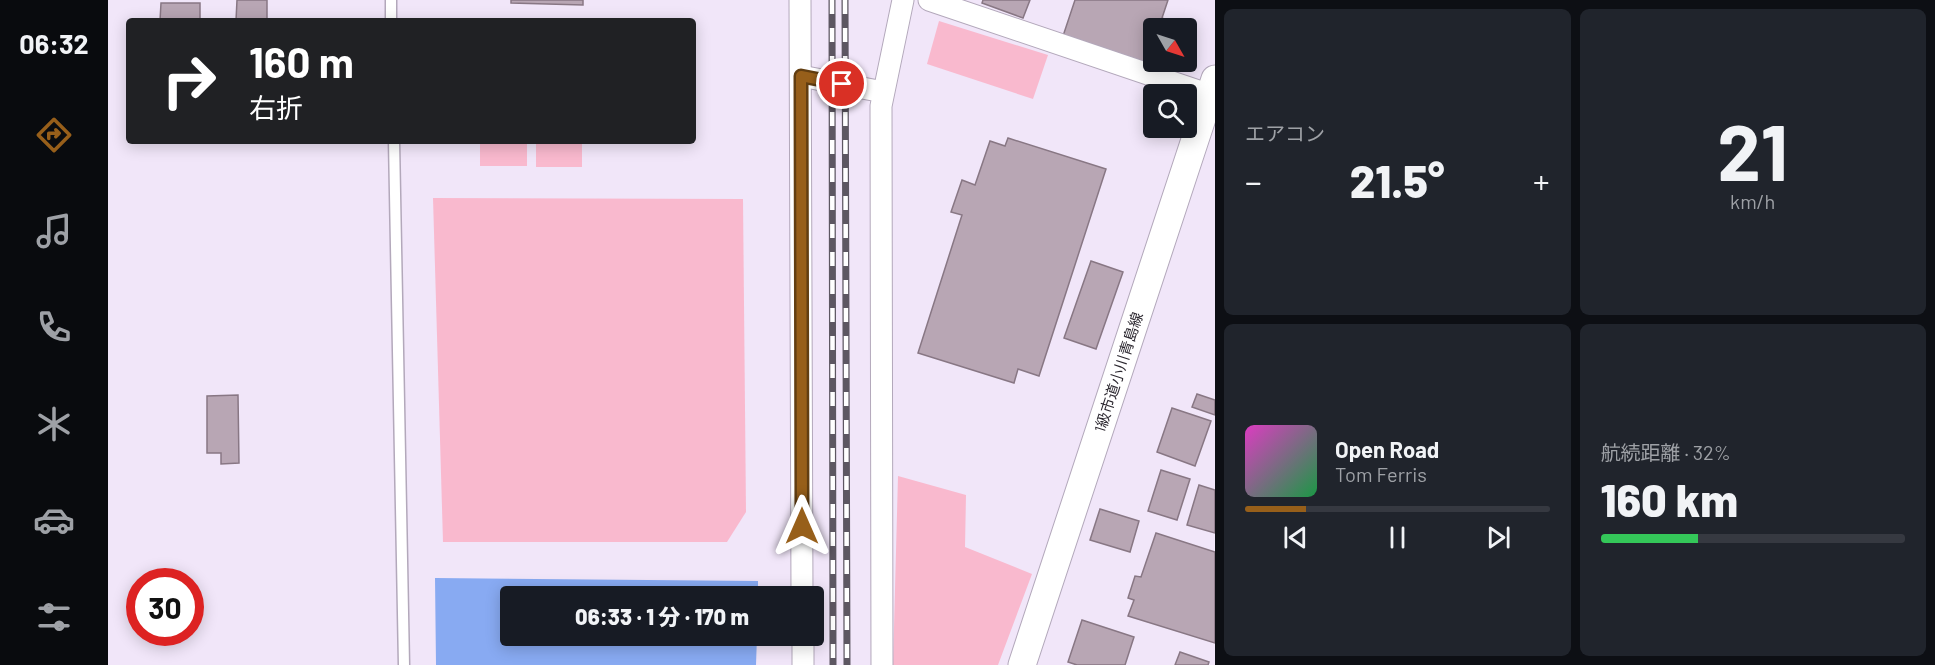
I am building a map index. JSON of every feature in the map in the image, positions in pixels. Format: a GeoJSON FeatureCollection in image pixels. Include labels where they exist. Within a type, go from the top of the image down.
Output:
{"type":"FeatureCollection","features":[{"type":"Feature","properties":{"kind":"street"},"geometry":{"type":"LineString","coordinates":[[800,0],[802,586]]}},
{"type":"Feature","properties":{"kind":"street"},"geometry":{"type":"LineString","coordinates":[[882,665],[881,106],[903,0]]}},
{"type":"Feature","properties":{"kind":"street"},"geometry":{"type":"LineString","coordinates":[[929,0],[1213,87]]}},
{"type":"Feature","properties":{"kind":"street"},"geometry":{"type":"LineString","coordinates":[[801,76],[883,92]]}},
{"type":"Feature","properties":{"kind":"street","name":"1級市道小川青島線"},"geometry":{"type":"LineString","coordinates":[[1022,665],[1213,87]]}},
{"type":"Feature","properties":{"kind":"street"},"geometry":{"type":"LineString","coordinates":[[802,646],[803,665]]}},
{"type":"Feature","properties":{"kind":"lane"},"geometry":{"type":"LineString","coordinates":[[391,0],[391,18]]}},
{"type":"Feature","properties":{"kind":"lane"},"geometry":{"type":"LineString","coordinates":[[394,144],[404,665]]}},
{"type":"Feature","properties":{"kind":"shaded area"},"geometry":{"type":"Polygon","coordinates":[[[939,21],[1048,55],[1033,99],[927,64],[939,21]]]}},
{"type":"Feature","properties":{"kind":"shaded area"},"geometry":{"type":"Polygon","coordinates":[[[480,144],[527,144],[527,166],[480,166],[480,144]]]}},
{"type":"Feature","properties":{"kind":"shaded area"},"geometry":{"type":"Polygon","coordinates":[[[536,144],[582,144],[582,167],[536,167],[536,144]]]}},
{"type":"Feature","properties":{"kind":"shaded area"},"geometry":{"type":"Polygon","coordinates":[[[433,198],[743,199],[746,512],[727,542],[443,542],[433,198]]]}},
{"type":"Feature","properties":{"kind":"shaded area"},"geometry":{"type":"Polygon","coordinates":[[[898,476],[966,495],[965,547],[1032,574],[998,665],[893,665],[898,476]]]}},
{"type":"Feature","properties":{"kind":"water"},"geometry":{"type":"Polygon","coordinates":[[[435,578],[758,581],[758,586],[500,586],[500,646],[757,646],[756,665],[436,665],[435,578]]]}},
{"type":"Feature","properties":{"kind":"building"},"geometry":{"type":"Polygon","coordinates":[[[237,0],[267,0],[267,18],[236,18],[237,0]]]}},
{"type":"Feature","properties":{"kind":"building"},"geometry":{"type":"Polygon","coordinates":[[[511,0],[583,0],[583,5],[511,3],[511,0]]]}},
{"type":"Feature","properties":{"kind":"building"},"geometry":{"type":"Polygon","coordinates":[[[983,0],[1030,0],[1023,18],[982,3],[983,0]]]}},
{"type":"Feature","properties":{"kind":"building"},"geometry":{"type":"Polygon","coordinates":[[[1075,0],[1168,0],[1162,18],[1143,18],[1143,63],[1063,36],[1075,0]]]}},
{"type":"Feature","properties":{"kind":"building"},"geometry":{"type":"Polygon","coordinates":[[[161,3],[200,3],[200,18],[160,18],[161,3]]]}},
{"type":"Feature","properties":{"kind":"building"},"geometry":{"type":"Polygon","coordinates":[[[1008,138],[1106,169],[1039,376],[1018,369],[1014,383],[918,353],[962,215],[951,212],[962,180],[975,185],[990,141],[1005,146],[1008,138]]]}},
{"type":"Feature","properties":{"kind":"building"},"geometry":{"type":"Polygon","coordinates":[[[1091,261],[1123,272],[1096,349],[1064,338],[1091,261]]]}},
{"type":"Feature","properties":{"kind":"building"},"geometry":{"type":"Polygon","coordinates":[[[1197,394],[1215,400],[1215,415],[1192,407],[1197,394]]]}},
{"type":"Feature","properties":{"kind":"building"},"geometry":{"type":"Polygon","coordinates":[[[238,395],[239,463],[221,464],[221,453],[207,453],[207,396],[238,395]]]}},
{"type":"Feature","properties":{"kind":"building"},"geometry":{"type":"Polygon","coordinates":[[[1172,408],[1211,421],[1195,466],[1157,452],[1172,408]]]}},
{"type":"Feature","properties":{"kind":"building"},"geometry":{"type":"Polygon","coordinates":[[[1161,470],[1190,479],[1177,520],[1148,511],[1161,470]]]}},
{"type":"Feature","properties":{"kind":"building"},"geometry":{"type":"Polygon","coordinates":[[[1199,485],[1215,490],[1215,533],[1187,525],[1199,485]]]}},
{"type":"Feature","properties":{"kind":"building"},"geometry":{"type":"Polygon","coordinates":[[[1100,509],[1139,521],[1130,552],[1090,540],[1100,509]]]}},
{"type":"Feature","properties":{"kind":"building"},"geometry":{"type":"Polygon","coordinates":[[[1156,533],[1215,552],[1215,643],[1128,616],[1134,600],[1128,598],[1135,576],[1141,577],[1156,533]]]}},
{"type":"Feature","properties":{"kind":"building"},"geometry":{"type":"Polygon","coordinates":[[[1082,620],[1134,637],[1125,665],[1077,665],[1068,662],[1082,620]]]}},
{"type":"Feature","properties":{"kind":"building"},"geometry":{"type":"Polygon","coordinates":[[[1180,652],[1209,662],[1208,665],[1175,665],[1180,652]]]}},
{"type":"Feature","properties":{"kind":"railway"},"geometry":{"type":"LineString","coordinates":[[832,0],[833,665]]}},
{"type":"Feature","properties":{"kind":"railway"},"geometry":{"type":"LineString","coordinates":[[845,0],[847,665]]}},
{"type":"Feature","properties":{"kind":"route"},"geometry":{"type":"LineString","coordinates":[[802,526],[801,76],[842,84]]}}]}
